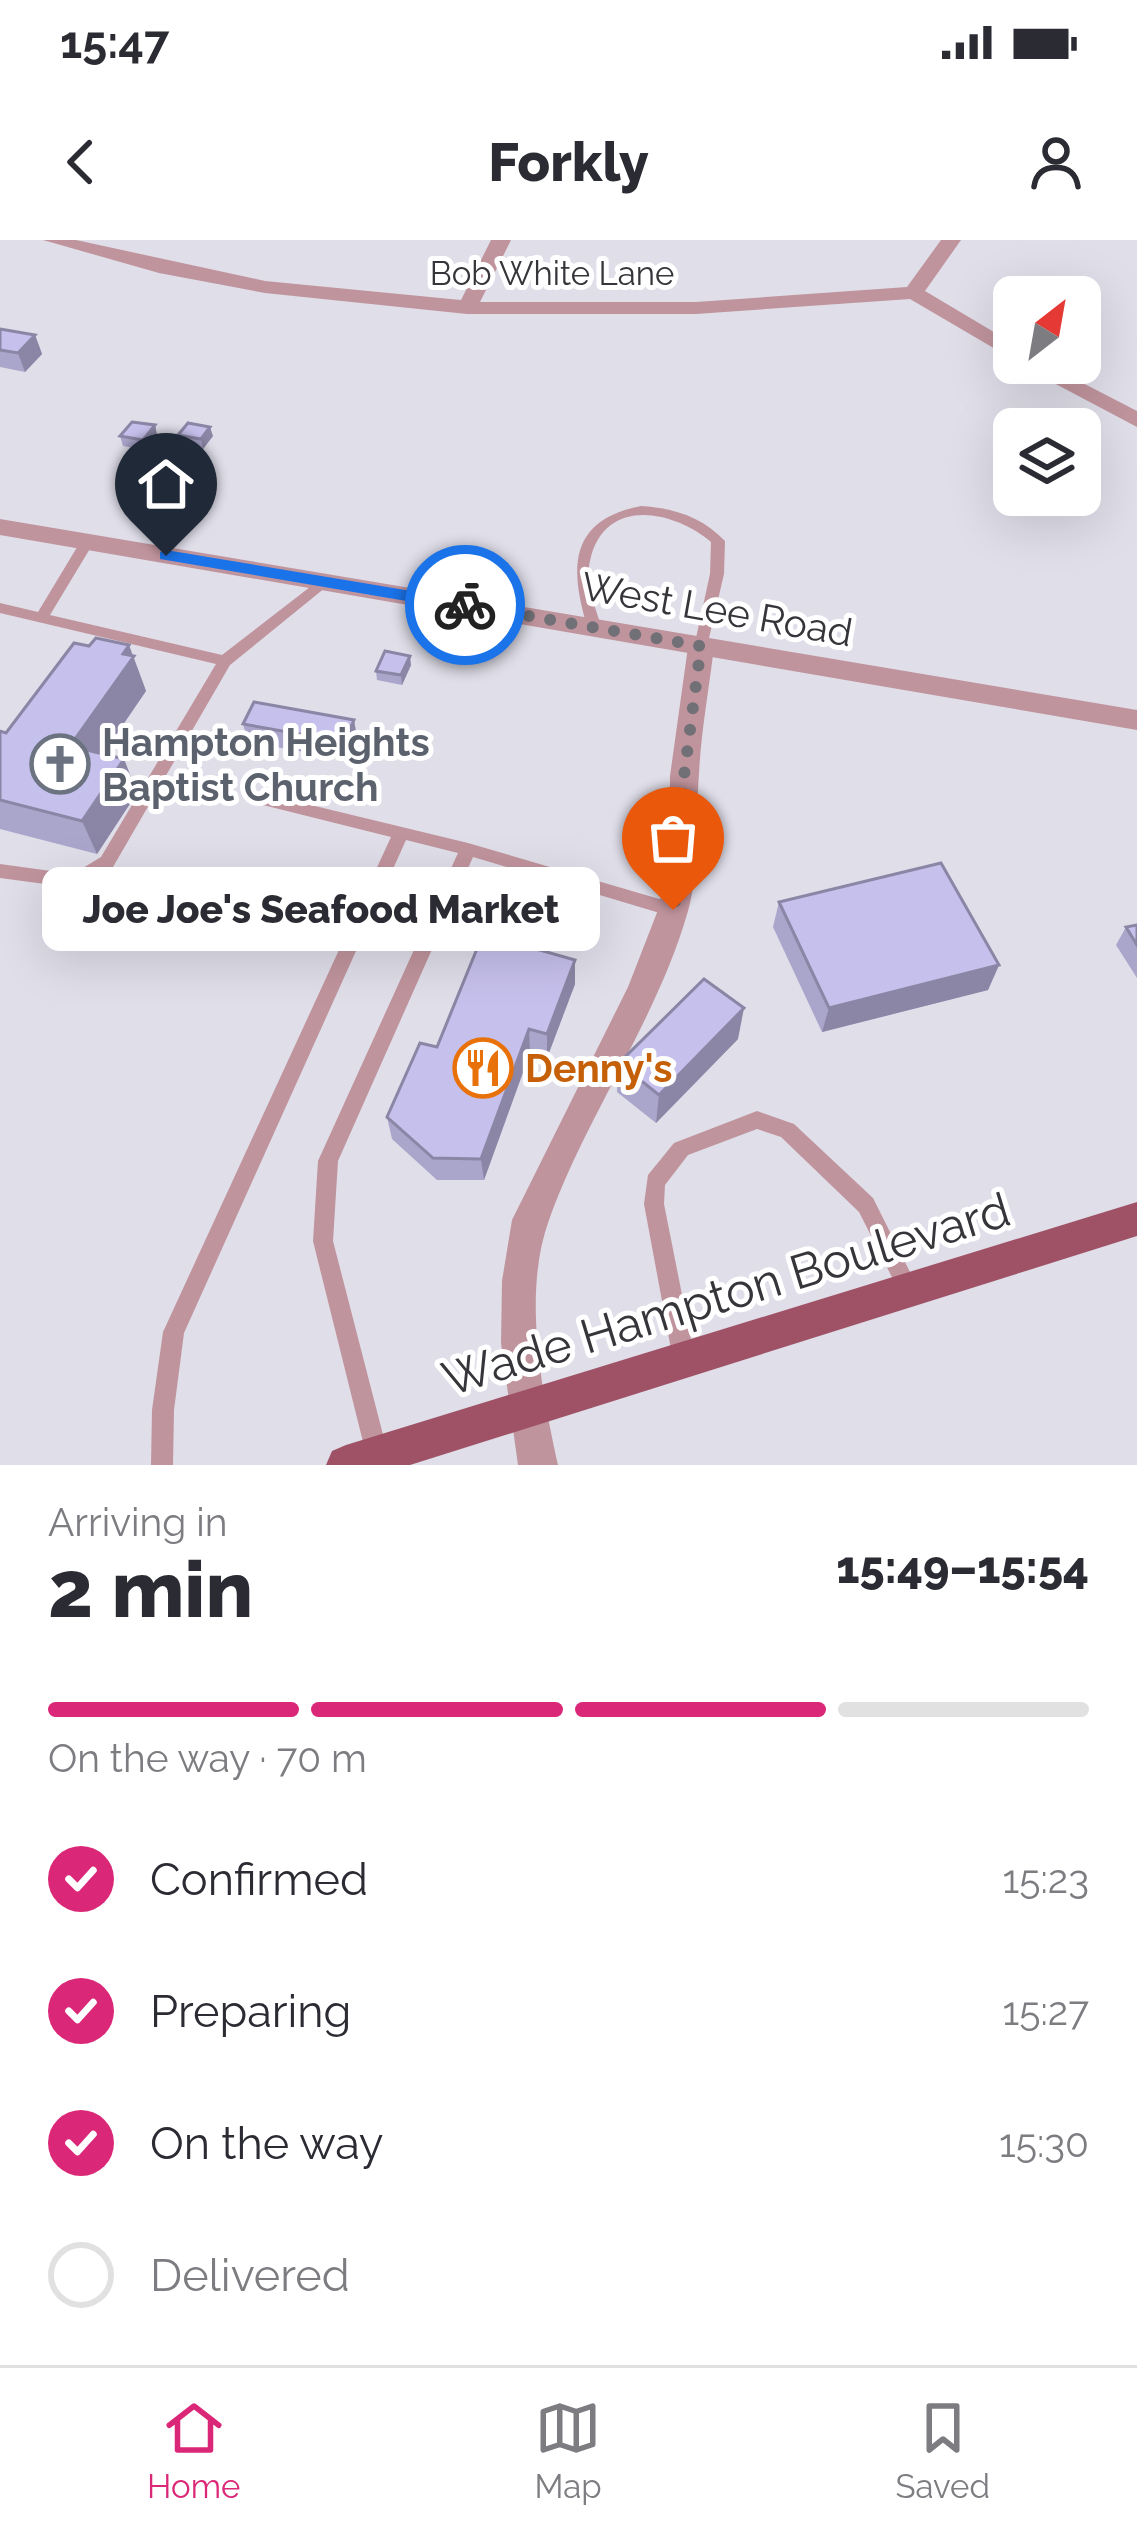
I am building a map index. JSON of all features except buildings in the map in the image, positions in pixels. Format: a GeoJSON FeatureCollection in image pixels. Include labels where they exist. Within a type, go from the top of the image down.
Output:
{"type":"FeatureCollection","features":[{"type":"Feature","properties":{"kind":"main road","name":"Wade Hampton Boulevard"},"geometry":{"type":"LineString","coordinates":[[362,1460],[1137,1219]]}},
{"type":"Feature","properties":{"kind":"street","name":"Bob White Lane"},"geometry":{"type":"LineString","coordinates":[[53,240],[141,264],[259,287],[467,308],[591,312],[913,293]]}},
{"type":"Feature","properties":{"kind":"street"},"geometry":{"type":"LineString","coordinates":[[467,308],[500,240]]}},
{"type":"Feature","properties":{"kind":"street"},"geometry":{"type":"LineString","coordinates":[[951,240],[913,293],[993,340]]}},
{"type":"Feature","properties":{"kind":"street"},"geometry":{"type":"LineString","coordinates":[[1068,384],[1137,419]]}},
{"type":"Feature","properties":{"kind":"street","name":"West Lee Road"},"geometry":{"type":"LineString","coordinates":[[0,527],[1137,720]]}},
{"type":"Feature","properties":{"kind":"street"},"geometry":{"type":"LineString","coordinates":[[538,1465],[525,1410],[518,1298],[530,1220],[644,988],[673,910],[684,857],[684,776],[701,646]]}},
{"type":"Feature","properties":{"kind":"lane"},"geometry":{"type":"LineString","coordinates":[[593,626],[582,577],[583,560],[594,534],[606,521],[627,511],[664,512],[686,517],[718,541],[717,574],[701,646]]}},
{"type":"Feature","properties":{"kind":"lane"},"geometry":{"type":"LineString","coordinates":[[41,618],[87,542]]}},
{"type":"Feature","properties":{"kind":"lane"},"geometry":{"type":"LineString","coordinates":[[0,871],[75,881],[107,862],[225,661],[324,583]]}},
{"type":"Feature","properties":{"kind":"lane"},"geometry":{"type":"LineString","coordinates":[[0,608],[225,661]]}},
{"type":"Feature","properties":{"kind":"lane"},"geometry":{"type":"LineString","coordinates":[[257,799],[469,849],[673,910]]}},
{"type":"Feature","properties":{"kind":"lane"},"geometry":{"type":"LineString","coordinates":[[162,1465],[163,1410],[174,1332],[401,833]]}},
{"type":"Feature","properties":{"kind":"lane"},"geometry":{"type":"LineString","coordinates":[[362,1460],[323,1241],[328,1161],[469,849]]}},
{"type":"Feature","properties":{"kind":"lane"},"geometry":{"type":"LineString","coordinates":[[684,1360],[653,1204],[655,1182],[681,1149],[758,1120],[787,1130],[866,1205],[910,1290]]}},
{"type":"Feature","properties":{"kind":"way so far"},"geometry":{"type":"LineString","coordinates":[[465,605],[701,646],[684,776],[684,857],[673,910]]}},
{"type":"Feature","properties":{"kind":"place","name":"Hampton Heights Baptist Church"},"geometry":{"type":"Point","coordinates":[60,764]}},
{"type":"Feature","properties":{"kind":"place","name":"Joe Joe's Seafood Market"},"geometry":{"type":"Point","coordinates":[673,910]}},
{"type":"Feature","properties":{"kind":"place","name":"Denny's"},"geometry":{"type":"Point","coordinates":[483,1068]}},
{"type":"Feature","properties":{"kind":"route"},"geometry":{"type":"LineString","coordinates":[[166,556],[465,605]]}}]}
